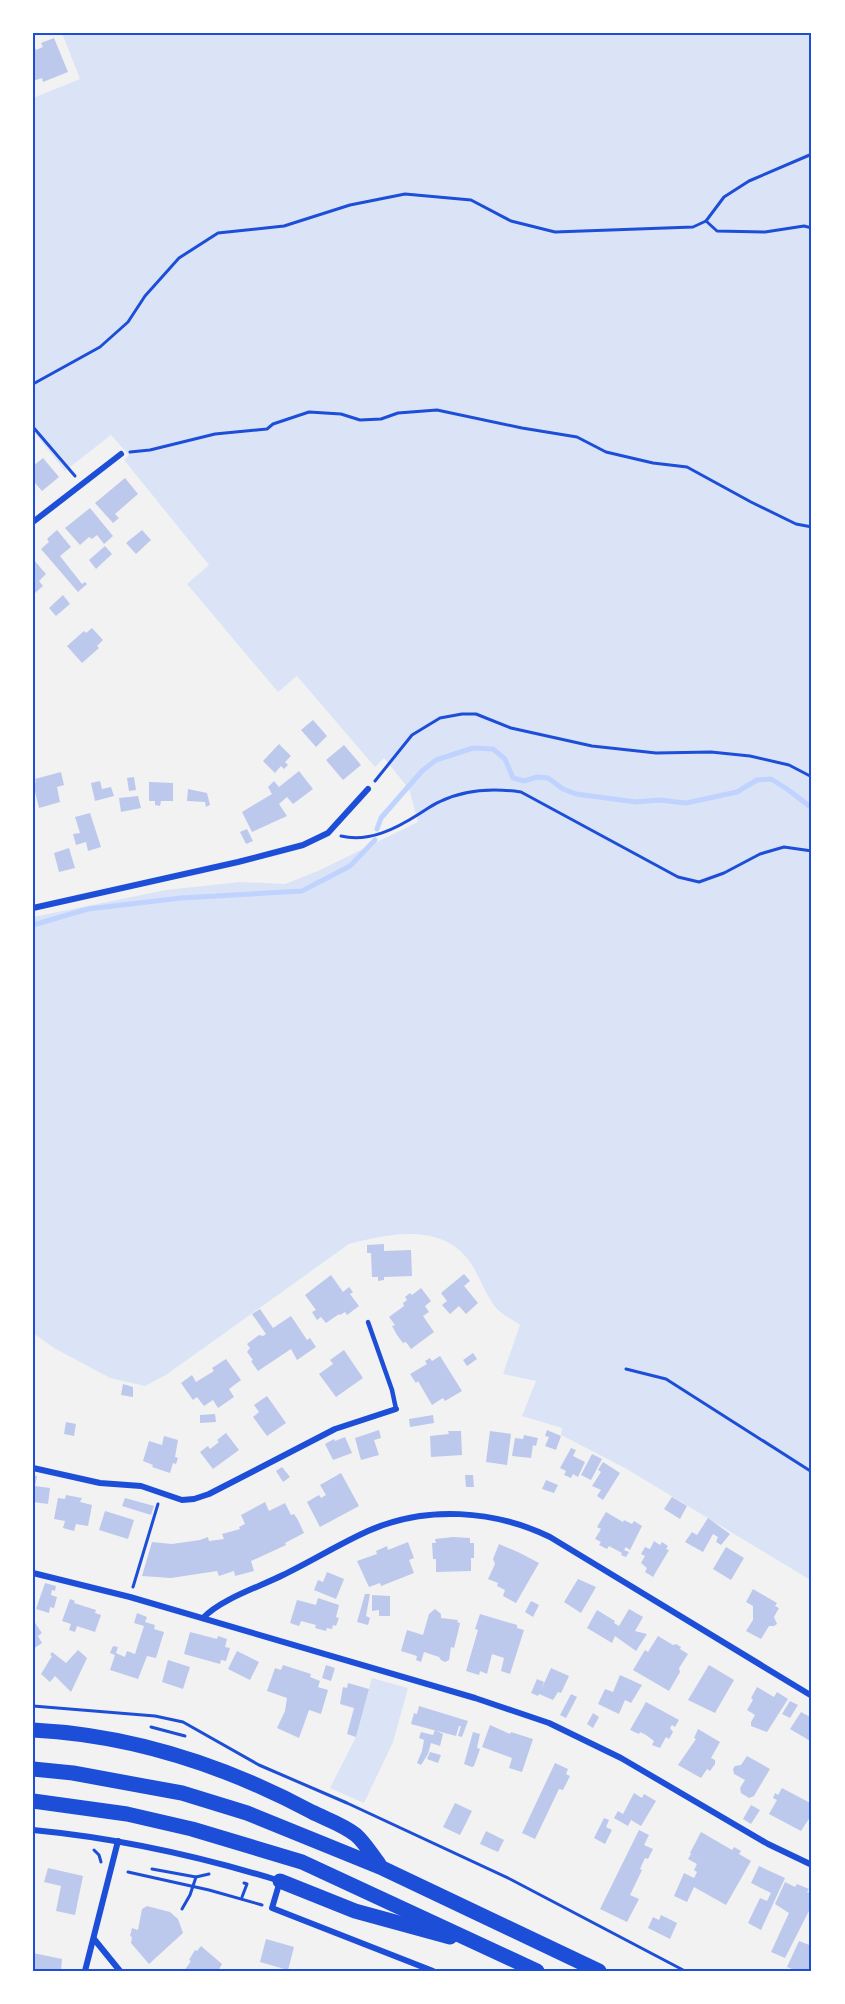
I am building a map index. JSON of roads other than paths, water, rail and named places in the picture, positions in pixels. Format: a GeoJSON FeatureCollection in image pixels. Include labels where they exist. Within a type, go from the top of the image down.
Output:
{"type":"FeatureCollection","features":[{"type":"Feature","properties":{"kind":"main road"},"geometry":{"type":"LineString","coordinates":[[33,1730],[74,1734],[156,1749],[193,1759],[278,1794],[356,1835],[380,1867]]}},
{"type":"Feature","properties":{"kind":"main road"},"geometry":{"type":"LineString","coordinates":[[33,1769],[127,1782],[213,1802],[380,1867],[599,1971]]}},
{"type":"Feature","properties":{"kind":"main road"},"geometry":{"type":"LineString","coordinates":[[33,1801],[127,1814],[192,1828],[302,1862],[537,1971]]}},
{"type":"Feature","properties":{"kind":"main road"},"geometry":{"type":"LineString","coordinates":[[280,1881],[355,1911],[490,1948]]}},
{"type":"Feature","properties":{"kind":"street"},"geometry":{"type":"LineString","coordinates":[[33,522],[121,454]]}},
{"type":"Feature","properties":{"kind":"street"},"geometry":{"type":"LineString","coordinates":[[33,908],[303,845],[328,833],[368,789]]}},
{"type":"Feature","properties":{"kind":"street"},"geometry":{"type":"LineString","coordinates":[[33,1468],[100,1483],[141,1486],[182,1500],[194,1499],[209,1494],[336,1429],[396,1409]]}},
{"type":"Feature","properties":{"kind":"street"},"geometry":{"type":"LineString","coordinates":[[203,1618],[219,1606],[369,1531],[414,1518],[442,1514],[482,1516],[508,1521],[550,1537],[812,1696]]}},
{"type":"Feature","properties":{"kind":"street"},"geometry":{"type":"LineString","coordinates":[[33,1573],[130,1596],[484,1700],[549,1722],[621,1758],[768,1844],[812,1865]]}},
{"type":"Feature","properties":{"kind":"street"},"geometry":{"type":"LineString","coordinates":[[33,1830],[118,1841],[227,1865],[280,1881],[272,1908],[434,1971]]}},
{"type":"Feature","properties":{"kind":"street"},"geometry":{"type":"LineString","coordinates":[[86,1971],[118,1841]]}},
{"type":"Feature","properties":{"kind":"street"},"geometry":{"type":"LineString","coordinates":[[94,1939],[120,1971]]}},
{"type":"Feature","properties":{"kind":"lane"},"geometry":{"type":"LineString","coordinates":[[368,1322],[392,1390],[396,1409]]}},
{"type":"Feature","properties":{"kind":"waterway"},"geometry":{"type":"LineString","coordinates":[[377,829],[381,818],[422,771],[436,760],[473,748],[493,749],[505,759],[513,778],[524,781],[537,777],[548,778],[563,789],[576,794],[636,802],[659,800],[686,803],[737,792],[757,780],[771,779],[812,808]]}},
{"type":"Feature","properties":{"kind":"waterway"},"geometry":{"type":"LineString","coordinates":[[33,925],[88,909],[181,898],[302,891],[350,866],[375,840]]}}]}
